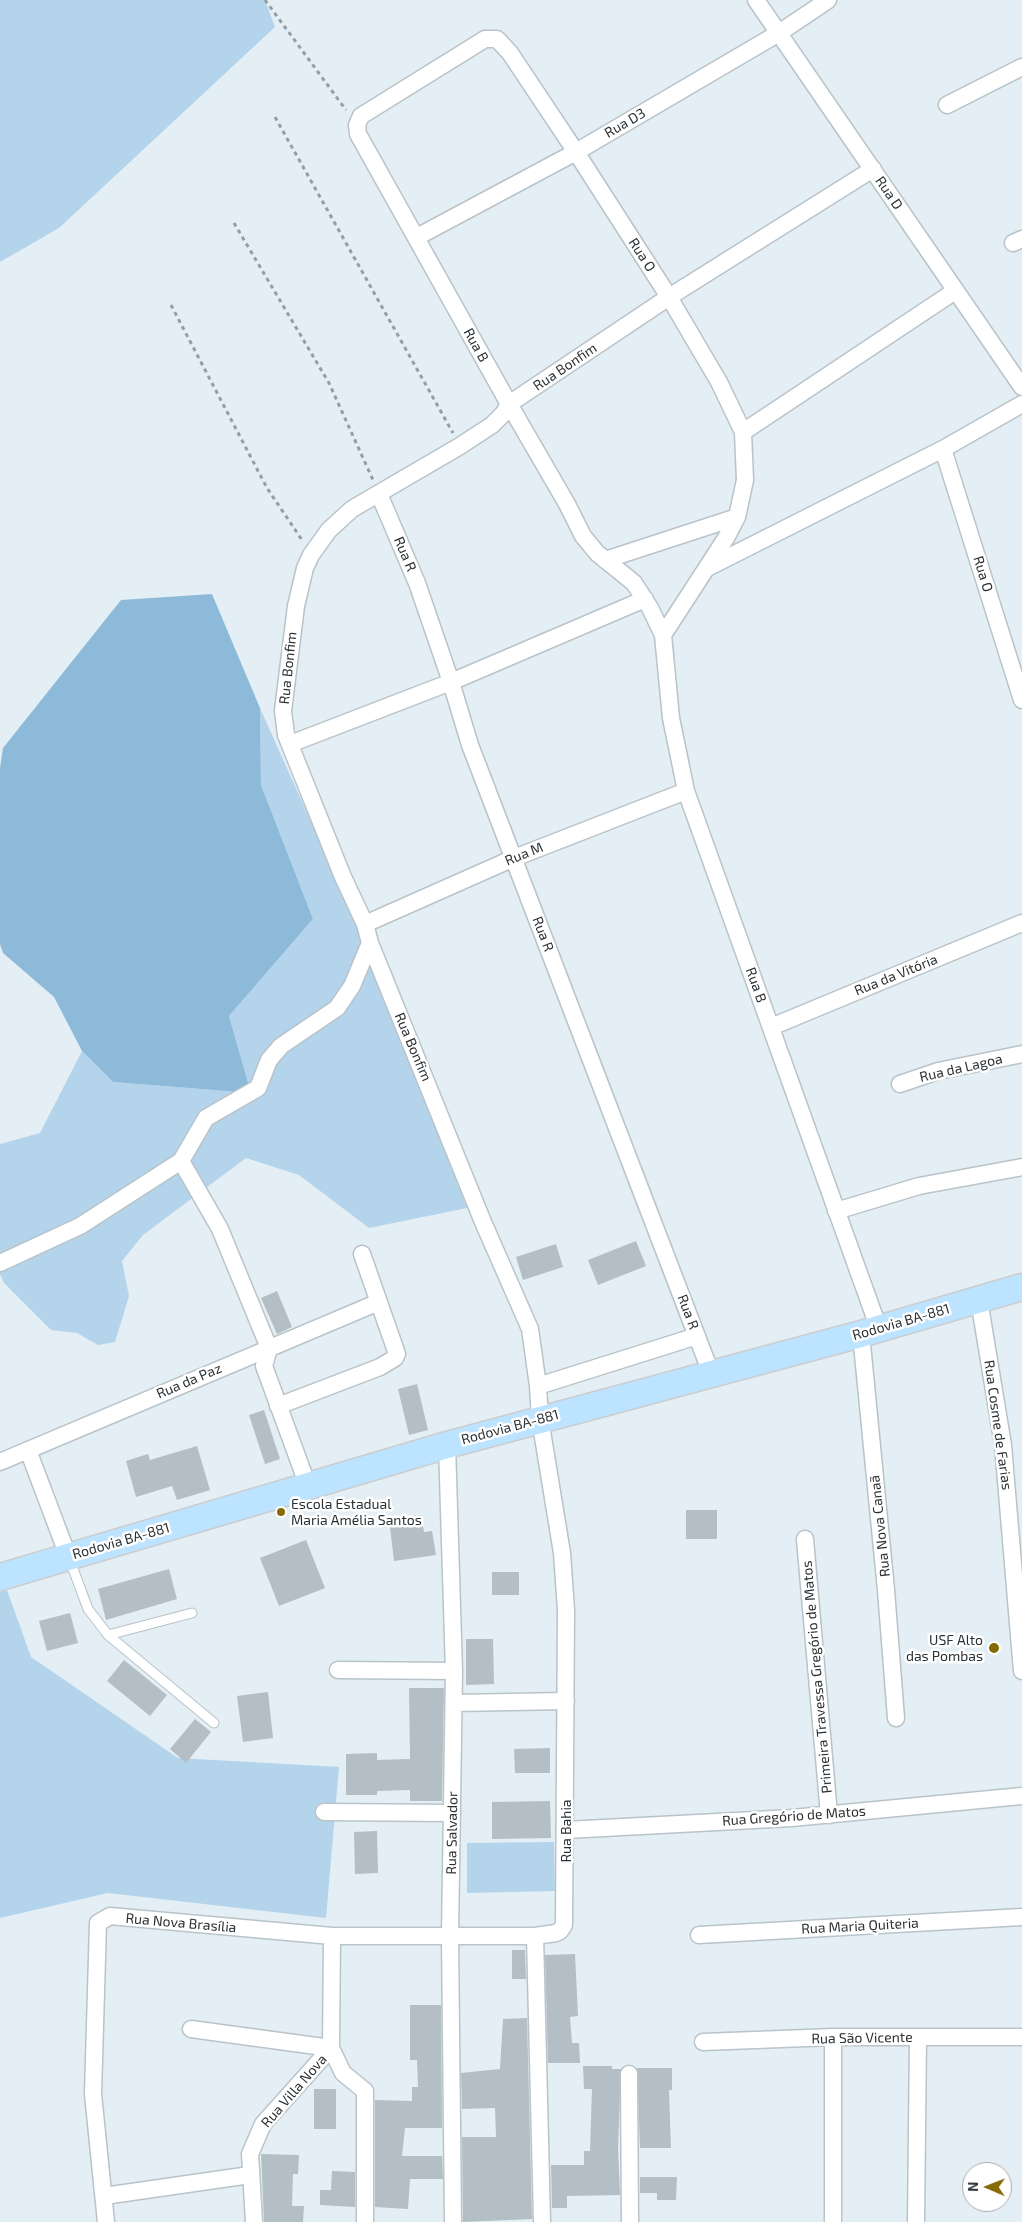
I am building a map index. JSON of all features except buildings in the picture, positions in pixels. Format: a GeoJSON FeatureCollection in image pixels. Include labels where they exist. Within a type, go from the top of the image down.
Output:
{"type":"FeatureCollection","features":[{"type":"Feature","properties":{"kind":"main road","name":"Rodovia BA-881"},"geometry":{"type":"LineString","coordinates":[[0,1577],[448,1445],[870,1331],[1022,1287]]}},
{"type":"Feature","properties":{"kind":"street","name":"Rua D"},"geometry":{"type":"LineString","coordinates":[[756,0],[1022,387]]}},
{"type":"Feature","properties":{"kind":"street","name":"Rua D3"},"geometry":{"type":"LineString","coordinates":[[416,237],[576,152],[779,33],[828,0]]}},
{"type":"Feature","properties":{"kind":"street","name":"Rua O"},"geometry":{"type":"LineString","coordinates":[[357,125],[361,116],[468,48],[491,38],[497,39],[510,53],[669,297],[719,382],[742,432],[745,480],[737,517],[707,568],[663,635]]}},
{"type":"Feature","properties":{"kind":"street"},"geometry":{"type":"LineString","coordinates":[[947,105],[1022,67]]}},
{"type":"Feature","properties":{"kind":"street","name":"Rua B"},"geometry":{"type":"LineString","coordinates":[[357,125],[360,139],[567,504],[583,536],[605,560],[630,578],[645,599],[663,635],[674,734],[686,790],[836,1211],[870,1331]]}},
{"type":"Feature","properties":{"kind":"street","name":"Rua Bonfim"},"geometry":{"type":"LineString","coordinates":[[540,1419],[538,1386],[530,1329],[483,1222],[370,942],[365,924],[343,877],[290,744],[283,711],[296,606],[305,568],[311,555],[340,518],[460,446],[492,424],[503,414],[509,404],[669,297],[873,169]]}},
{"type":"Feature","properties":{"kind":"street"},"geometry":{"type":"LineString","coordinates":[[742,432],[955,291]]}},
{"type":"Feature","properties":{"kind":"street"},"geometry":{"type":"LineString","coordinates":[[707,568],[943,449],[1022,404]]}},
{"type":"Feature","properties":{"kind":"street","name":"Rua O"},"geometry":{"type":"LineString","coordinates":[[943,449],[1022,700]]}},
{"type":"Feature","properties":{"kind":"street","name":"Rua R"},"geometry":{"type":"LineString","coordinates":[[379,494],[417,583],[451,682],[470,745],[711,1373]]}},
{"type":"Feature","properties":{"kind":"street"},"geometry":{"type":"LineString","coordinates":[[605,560],[737,517]]}},
{"type":"Feature","properties":{"kind":"street"},"geometry":{"type":"LineString","coordinates":[[290,744],[451,682],[645,599]]}},
{"type":"Feature","properties":{"kind":"street","name":"Rua M"},"geometry":{"type":"LineString","coordinates":[[365,924],[514,858],[686,790]]}},
{"type":"Feature","properties":{"kind":"street","name":"Rua da Vitória"},"geometry":{"type":"LineString","coordinates":[[771,1027],[1022,923]]}},
{"type":"Feature","properties":{"kind":"street"},"geometry":{"type":"LineString","coordinates":[[0,1263],[80,1226],[180,1161],[206,1118],[258,1088],[268,1060],[281,1046],[337,1008],[352,986],[370,942]]}},
{"type":"Feature","properties":{"kind":"street","name":"Rua da Lagoa"},"geometry":{"type":"LineString","coordinates":[[900,1084],[938,1071],[1022,1054]]}},
{"type":"Feature","properties":{"kind":"street"},"geometry":{"type":"LineString","coordinates":[[180,1161],[220,1229],[269,1348],[264,1366],[308,1486]]}},
{"type":"Feature","properties":{"kind":"street"},"geometry":{"type":"LineString","coordinates":[[836,1211],[919,1186],[1022,1166]]}},
{"type":"Feature","properties":{"kind":"street"},"geometry":{"type":"LineString","coordinates":[[278,1406],[390,1363],[396,1356],[362,1254]]}},
{"type":"Feature","properties":{"kind":"street","name":"Rua Cosme de Farias"},"geometry":{"type":"LineString","coordinates":[[979,1300],[1003,1445],[1018,1583],[1022,1670]]}},
{"type":"Feature","properties":{"kind":"street","name":"Rua da Paz"},"geometry":{"type":"LineString","coordinates":[[0,1462],[379,1302]]}},
{"type":"Feature","properties":{"kind":"street","name":"Rua Nova Canaã"},"geometry":{"type":"LineString","coordinates":[[870,1331],[885,1580],[896,1718]]}},
{"type":"Feature","properties":{"kind":"street"},"geometry":{"type":"LineString","coordinates":[[538,1386],[697,1336]]}},
{"type":"Feature","properties":{"kind":"street","name":"Rua Bahia"},"geometry":{"type":"LineString","coordinates":[[535,1936],[556,1933],[564,1925],[566,1830],[566,1580],[559,1524],[540,1419]]}},
{"type":"Feature","properties":{"kind":"street","name":"Rua Salvador"},"geometry":{"type":"LineString","coordinates":[[448,1445],[454,1671],[450,1936],[453,2222]]}},
{"type":"Feature","properties":{"kind":"street"},"geometry":{"type":"LineString","coordinates":[[28,1450],[68,1556]]}},
{"type":"Feature","properties":{"kind":"street","name":"Primeira Travessa Gregório de Matos"},"geometry":{"type":"LineString","coordinates":[[805,1540],[829,1815]]}},
{"type":"Feature","properties":{"kind":"street"},"geometry":{"type":"LineString","coordinates":[[338,1670],[454,1671]]}},
{"type":"Feature","properties":{"kind":"street"},"geometry":{"type":"LineString","coordinates":[[454,1703],[566,1701]]}},
{"type":"Feature","properties":{"kind":"street","name":"Rua Gregório de Matos"},"geometry":{"type":"LineString","coordinates":[[566,1830],[829,1815],[1022,1796]]}},
{"type":"Feature","properties":{"kind":"street"},"geometry":{"type":"LineString","coordinates":[[324,1812],[452,1813]]}},
{"type":"Feature","properties":{"kind":"street","name":"Rua Nova Brasília"},"geometry":{"type":"LineString","coordinates":[[106,2222],[93,2094],[98,1923],[110,1916],[332,1936],[535,1936]]}},
{"type":"Feature","properties":{"kind":"street","name":"Rua Maria Quiteria"},"geometry":{"type":"LineString","coordinates":[[699,1935],[1022,1917]]}},
{"type":"Feature","properties":{"kind":"street","name":"Rua Villa Nova"},"geometry":{"type":"LineString","coordinates":[[332,1936],[330,2048],[343,2073],[365,2091],[365,2222]]}},
{"type":"Feature","properties":{"kind":"street"},"geometry":{"type":"LineString","coordinates":[[535,1936],[542,2222]]}},
{"type":"Feature","properties":{"kind":"street"},"geometry":{"type":"LineString","coordinates":[[191,2029],[330,2048]]}},
{"type":"Feature","properties":{"kind":"street"},"geometry":{"type":"LineString","coordinates":[[833,2037],[833,2222]]}},
{"type":"Feature","properties":{"kind":"street","name":"Rua São Vicente"},"geometry":{"type":"LineString","coordinates":[[703,2042],[833,2037],[1022,2038]]}},
{"type":"Feature","properties":{"kind":"street"},"geometry":{"type":"LineString","coordinates":[[916,2222],[918,2037]]}},
{"type":"Feature","properties":{"kind":"street","name":"Rua Villa Nova"},"geometry":{"type":"LineString","coordinates":[[254,2222],[250,2154],[263,2124],[330,2048]]}},
{"type":"Feature","properties":{"kind":"street"},"geometry":{"type":"LineString","coordinates":[[629,2074],[630,2222]]}},
{"type":"Feature","properties":{"kind":"street"},"geometry":{"type":"LineString","coordinates":[[104,2196],[250,2175]]}},
{"type":"Feature","properties":{"kind":"lane"},"geometry":{"type":"LineString","coordinates":[[68,1556],[88,1609],[108,1635],[214,1723]]}},
{"type":"Feature","properties":{"kind":"lane"},"geometry":{"type":"LineString","coordinates":[[108,1635],[192,1613]]}},
{"type":"Feature","properties":{"kind":"path"},"geometry":{"type":"LineString","coordinates":[[265,0],[357,125]]}},
{"type":"Feature","properties":{"kind":"path"},"geometry":{"type":"LineString","coordinates":[[275,117],[460,446]]}},
{"type":"Feature","properties":{"kind":"path"},"geometry":{"type":"LineString","coordinates":[[234,223],[329,383],[379,494]]}},
{"type":"Feature","properties":{"kind":"path"},"geometry":{"type":"LineString","coordinates":[[171,305],[267,488],[311,555]]}},
{"type":"Feature","properties":{"kind":"shaded area"},"geometry":{"type":"Polygon","coordinates":[[[0,0],[265,0],[275,27],[59,228],[0,262],[0,0]]]}},
{"type":"Feature","properties":{"kind":"shaded area"},"geometry":{"type":"Polygon","coordinates":[[[212,594],[260,708],[261,785],[313,919],[229,1016],[251,1093],[113,1082],[82,1051],[54,997],[3,953],[0,944],[0,768],[3,748],[121,600],[212,594]]]}},
{"type":"Feature","properties":{"kind":"shaded area"},"geometry":{"type":"Polygon","coordinates":[[[260,708],[351,911],[467,1208],[369,1228],[299,1175],[246,1158],[143,1235],[122,1261],[129,1296],[115,1342],[98,1345],[77,1333],[51,1330],[4,1283],[0,1274],[0,1144],[40,1133],[82,1051],[113,1082],[251,1093],[229,1016],[313,919],[261,785],[260,708]]]}},
{"type":"Feature","properties":{"kind":"shaded area"},"geometry":{"type":"Polygon","coordinates":[[[7,1590],[31,1657],[178,1758],[339,1767],[326,1918],[108,1893],[0,1918],[0,1592],[7,1590]]]}},
{"type":"Feature","properties":{"kind":"shaded area"},"geometry":{"type":"Polygon","coordinates":[[[554,1842],[555,1891],[467,1893],[467,1843],[554,1842]]]}},
{"type":"Feature","properties":{"kind":"place","name":"Escola Estadual Maria Amélia Santos"},"geometry":{"type":"Point","coordinates":[281,1512]}},
{"type":"Feature","properties":{"kind":"place","name":"USF Alto das Pombas"},"geometry":{"type":"Point","coordinates":[994,1648]}}]}
